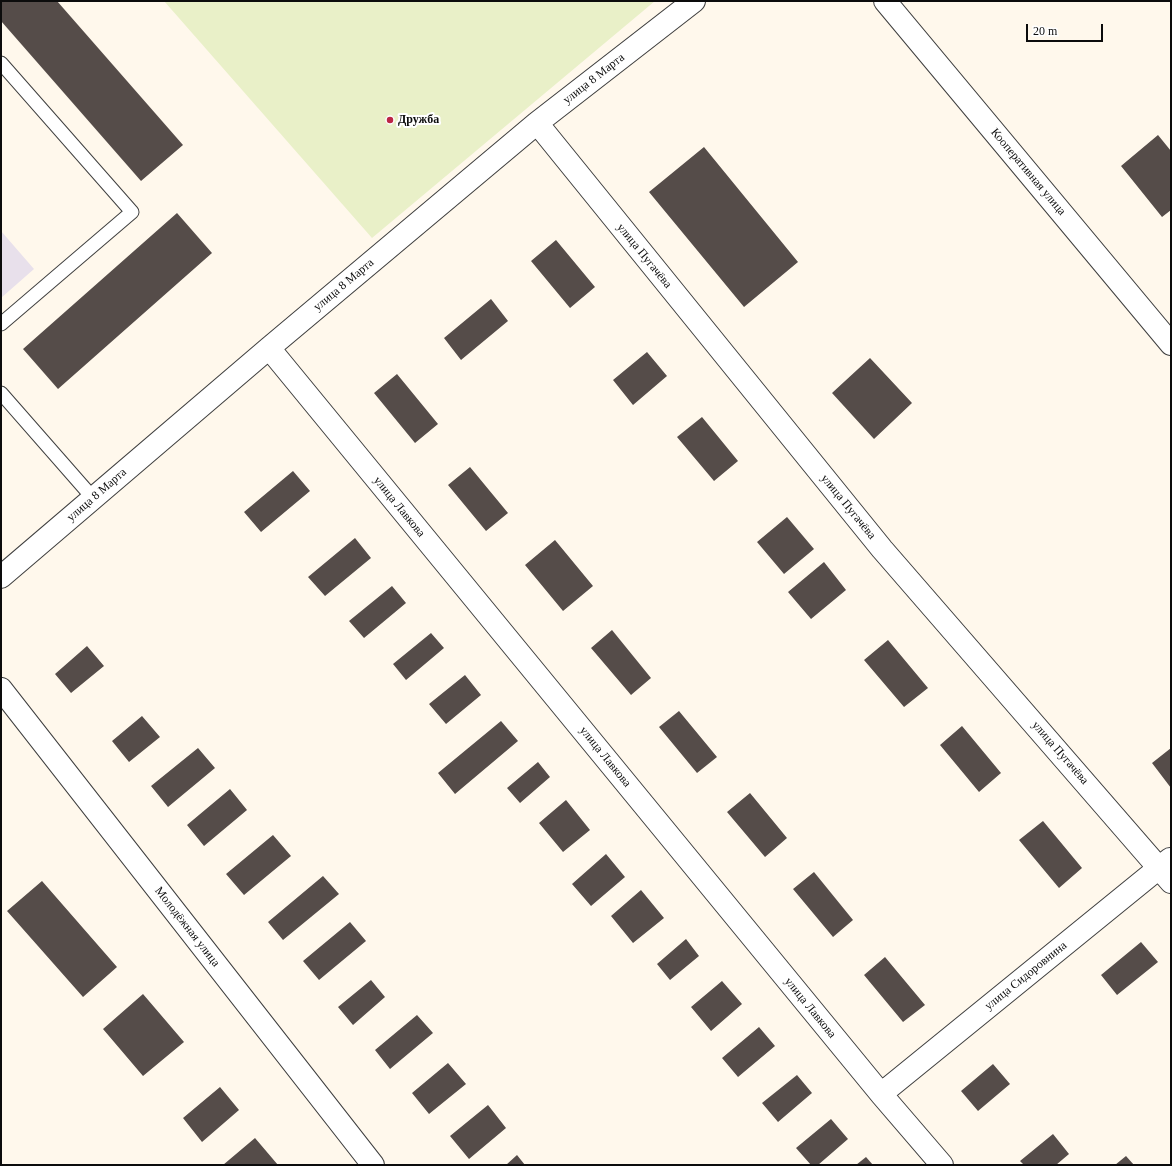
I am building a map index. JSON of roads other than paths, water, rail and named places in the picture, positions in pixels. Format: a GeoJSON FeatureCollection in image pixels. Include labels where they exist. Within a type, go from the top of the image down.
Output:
{"type":"FeatureCollection","features":[{"type":"Feature","properties":{"kind":"street","name":"улица 8 Марта"},"geometry":{"type":"LineString","coordinates":[[1,578],[269,348],[537,123],[694,1]]}},
{"type":"Feature","properties":{"kind":"street","name":"Кооперативная улица"},"geometry":{"type":"LineString","coordinates":[[885,1],[1171,344]]}},
{"type":"Feature","properties":{"kind":"street","name":"улица Пугачёва"},"geometry":{"type":"LineString","coordinates":[[537,123],[882,549],[1167,870]]}},
{"type":"Feature","properties":{"kind":"street","name":"улица Лавкова"},"geometry":{"type":"LineString","coordinates":[[269,348],[881,1094],[942,1165]]}},
{"type":"Feature","properties":{"kind":"street","name":"Молодёжная улица"},"geometry":{"type":"LineString","coordinates":[[1,689],[373,1165]]}},
{"type":"Feature","properties":{"kind":"street","name":"улица Сидоровнина"},"geometry":{"type":"LineString","coordinates":[[881,1094],[1167,870]]}},
{"type":"Feature","properties":{"kind":"lane"},"geometry":{"type":"LineString","coordinates":[[1,63],[132,212],[1,324]]}},
{"type":"Feature","properties":{"kind":"lane"},"geometry":{"type":"LineString","coordinates":[[1,393],[93,498]]}},
{"type":"Feature","properties":{"kind":"place","name":"Дружба"},"geometry":{"type":"Point","coordinates":[390,120]}}]}
